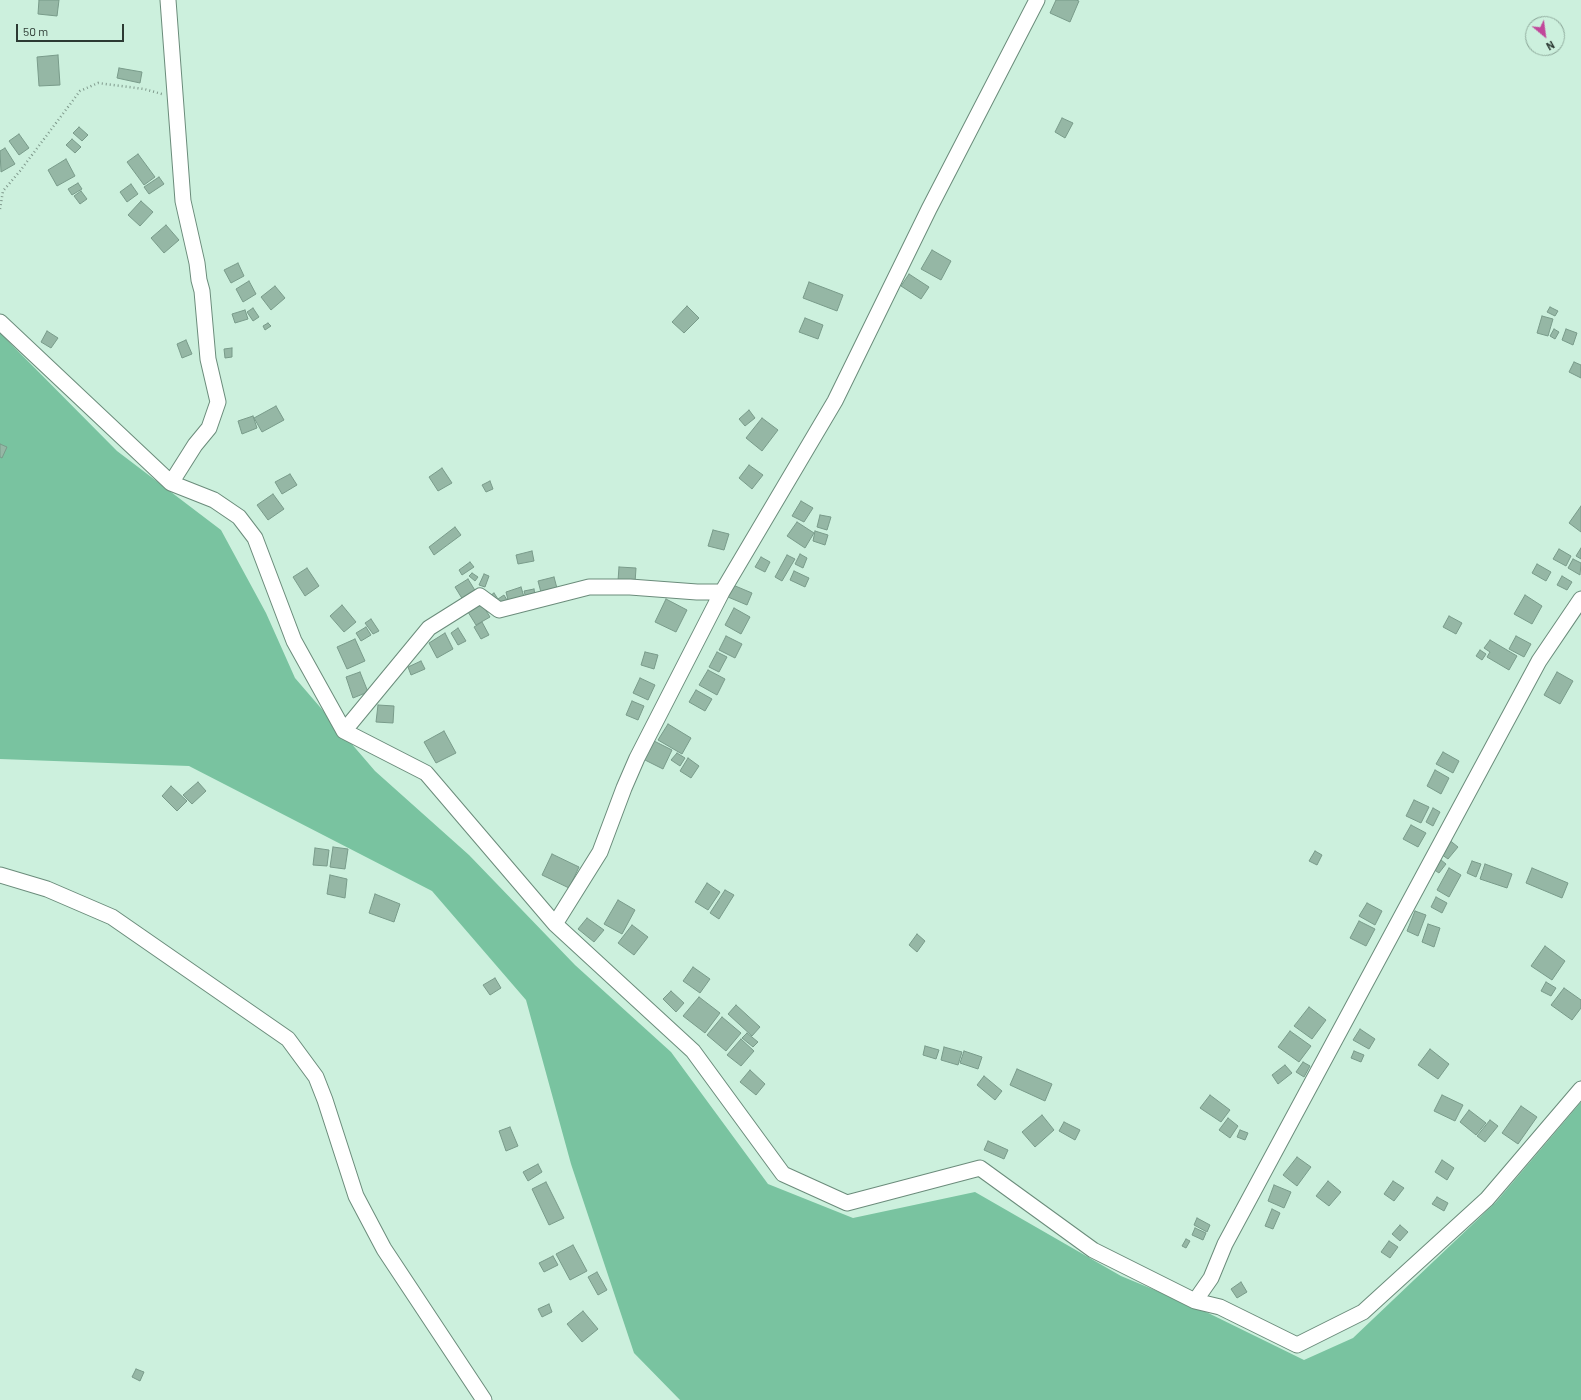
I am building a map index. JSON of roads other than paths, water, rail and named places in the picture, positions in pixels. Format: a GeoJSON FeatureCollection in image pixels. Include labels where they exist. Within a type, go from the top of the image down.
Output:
{"type":"FeatureCollection","features":[{"type":"Feature","properties":{"kind":"street"},"geometry":{"type":"LineString","coordinates":[[168,0],[182,201],[197,263],[198,280],[202,291],[208,359],[218,402],[209,428],[195,445],[171,483]]}},
{"type":"Feature","properties":{"kind":"street"},"geometry":{"type":"LineString","coordinates":[[556,924],[600,852],[637,758],[722,592],[835,401],[933,202],[1036,0]]}},
{"type":"Feature","properties":{"kind":"street"},"geometry":{"type":"LineString","coordinates":[[0,322],[171,483],[214,500],[239,517],[255,538],[294,641],[344,731],[426,773],[556,924],[693,1051],[783,1174],[847,1203],[980,1168],[1093,1250],[1195,1300],[1220,1307],[1297,1345],[1363,1312],[1487,1200],[1581,1089]]}},
{"type":"Feature","properties":{"kind":"street"},"geometry":{"type":"LineString","coordinates":[[344,731],[429,628],[480,596],[499,610],[589,586],[722,592]]}},
{"type":"Feature","properties":{"kind":"street"},"geometry":{"type":"LineString","coordinates":[[1195,1300],[1211,1278],[1225,1244],[1539,661],[1581,599]]}},
{"type":"Feature","properties":{"kind":"street"},"geometry":{"type":"LineString","coordinates":[[0,875],[47,889],[112,917],[288,1039],[316,1078],[325,1100],[356,1196],[384,1249],[484,1400]]}}]}
